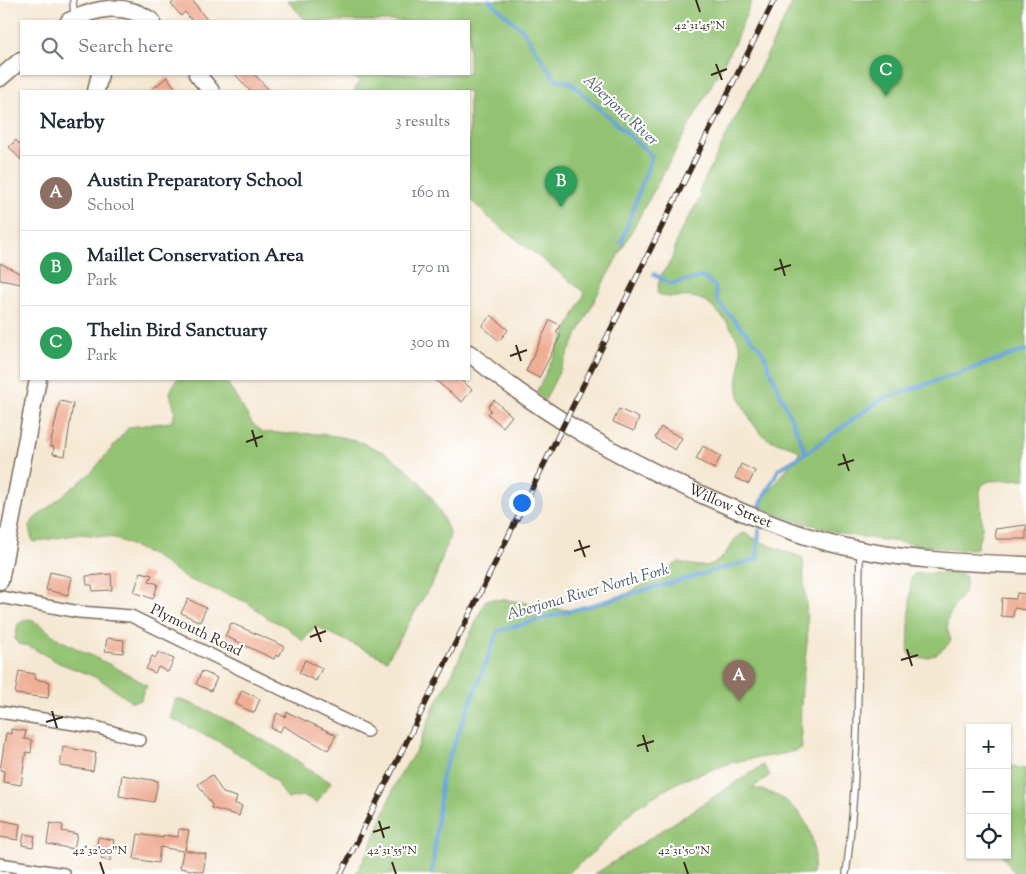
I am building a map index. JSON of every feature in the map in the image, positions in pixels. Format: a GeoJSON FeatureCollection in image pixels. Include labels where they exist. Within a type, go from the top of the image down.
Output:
{"type":"FeatureCollection","features":[{"type":"Feature","properties":{"kind":"main road"},"geometry":{"type":"LineString","coordinates":[[72,20],[91,12],[114,9],[130,10],[150,20]]}},
{"type":"Feature","properties":{"kind":"main road"},"geometry":{"type":"LineString","coordinates":[[0,78],[20,61]]}},
{"type":"Feature","properties":{"kind":"main road"},"geometry":{"type":"LineString","coordinates":[[96,90],[100,75]]}},
{"type":"Feature","properties":{"kind":"main road"},"geometry":{"type":"LineString","coordinates":[[198,75],[210,90]]}},
{"type":"Feature","properties":{"kind":"main road","name":"Willow Street"},"geometry":{"type":"LineString","coordinates":[[470,354],[557,419],[622,455],[749,515],[807,536],[860,550],[921,558],[1026,565]]}},
{"type":"Feature","properties":{"kind":"main road"},"geometry":{"type":"LineString","coordinates":[[0,581],[38,380]]}},
{"type":"Feature","properties":{"kind":"street","name":"Plymouth Road"},"geometry":{"type":"LineString","coordinates":[[0,597],[79,612],[131,616],[367,731]]}},
{"type":"Feature","properties":{"kind":"street"},"geometry":{"type":"LineString","coordinates":[[0,712],[99,728],[140,740]]}},
{"type":"Feature","properties":{"kind":"street"},"geometry":{"type":"LineString","coordinates":[[0,864],[64,874]]}},
{"type":"Feature","properties":{"kind":"lane"},"geometry":{"type":"LineString","coordinates":[[72,20],[73,0]]}},
{"type":"Feature","properties":{"kind":"lane"},"geometry":{"type":"LineString","coordinates":[[846,874],[854,802],[856,762],[860,550]]}},
{"type":"Feature","properties":{"kind":"green space"},"geometry":{"type":"Polygon","coordinates":[[[287,0],[752,0],[734,44],[602,285],[545,400],[536,393],[585,293],[487,216],[470,199],[470,90],[355,90],[359,82],[353,75],[470,75],[470,20],[305,20],[287,0]]]}},
{"type":"Feature","properties":{"kind":"green space"},"geometry":{"type":"Polygon","coordinates":[[[794,0],[1026,0],[1026,479],[989,481],[982,485],[980,491],[982,528],[977,548],[958,550],[847,535],[760,510],[761,507],[758,506],[800,452],[790,446],[768,439],[758,430],[748,416],[740,400],[738,390],[741,360],[740,349],[730,326],[724,319],[713,307],[700,299],[694,297],[669,297],[657,293],[660,276],[671,262],[678,236],[701,196],[698,193],[794,0]]]}},
{"type":"Feature","properties":{"kind":"green space"},"geometry":{"type":"Polygon","coordinates":[[[176,380],[226,380],[252,423],[263,433],[317,434],[342,437],[366,445],[388,455],[407,470],[424,488],[438,509],[450,535],[435,578],[387,660],[315,626],[303,641],[285,626],[269,619],[247,602],[187,579],[154,556],[115,538],[81,534],[33,542],[29,528],[34,519],[92,472],[129,427],[171,422],[174,411],[170,392],[176,380]]]}},
{"type":"Feature","properties":{"kind":"green space"},"geometry":{"type":"Polygon","coordinates":[[[744,533],[761,542],[803,558],[807,611],[807,643],[801,709],[802,748],[788,753],[733,762],[680,781],[636,807],[598,848],[567,874],[356,874],[371,846],[396,782],[418,747],[435,705],[452,674],[486,600],[513,601],[575,610],[607,603],[637,588],[679,562],[702,566],[714,563],[719,560],[739,535],[744,533]]]}},
{"type":"Feature","properties":{"kind":"green space"},"geometry":{"type":"Polygon","coordinates":[[[915,574],[961,574],[965,576],[966,583],[962,595],[948,618],[947,627],[951,641],[937,653],[926,658],[920,658],[908,653],[911,577],[915,574]]]}},
{"type":"Feature","properties":{"kind":"green space"},"geometry":{"type":"Polygon","coordinates":[[[28,619],[38,623],[59,639],[117,668],[147,686],[141,700],[132,702],[98,678],[59,663],[29,646],[18,644],[15,639],[18,624],[28,619]]]}},
{"type":"Feature","properties":{"kind":"green space"},"geometry":{"type":"Polygon","coordinates":[[[176,698],[205,709],[232,723],[286,753],[331,782],[316,804],[304,797],[288,799],[277,783],[263,770],[220,742],[170,718],[176,698]]]}},
{"type":"Feature","properties":{"kind":"green space"},"geometry":{"type":"Polygon","coordinates":[[[763,765],[770,775],[752,788],[781,798],[793,806],[802,817],[809,829],[813,843],[812,874],[595,874],[763,765]]]}},
{"type":"Feature","properties":{"kind":"green space"},"geometry":{"type":"Polygon","coordinates":[[[1011,766],[1026,769],[1026,874],[1015,874],[1005,859],[1011,859],[1011,766]]]}},
{"type":"Feature","properties":{"kind":"building"},"geometry":{"type":"Polygon","coordinates":[[[176,0],[192,0],[207,20],[191,20],[185,12],[181,16],[171,4],[176,0]]]}},
{"type":"Feature","properties":{"kind":"building"},"geometry":{"type":"Polygon","coordinates":[[[236,75],[255,75],[269,90],[249,90],[236,75]]]}},
{"type":"Feature","properties":{"kind":"building"},"geometry":{"type":"Polygon","coordinates":[[[167,77],[177,90],[151,90],[167,77]]]}},
{"type":"Feature","properties":{"kind":"building"},"geometry":{"type":"Polygon","coordinates":[[[16,140],[20,145],[20,159],[9,147],[16,140]]]}},
{"type":"Feature","properties":{"kind":"building"},"geometry":{"type":"Polygon","coordinates":[[[0,263],[20,273],[20,284],[0,280],[0,263]]]}},
{"type":"Feature","properties":{"kind":"building"},"geometry":{"type":"Polygon","coordinates":[[[491,315],[508,330],[499,341],[482,326],[491,315]]]}},
{"type":"Feature","properties":{"kind":"building"},"geometry":{"type":"Polygon","coordinates":[[[550,320],[560,325],[556,333],[561,335],[539,378],[526,371],[550,320]]]}},
{"type":"Feature","properties":{"kind":"building"},"geometry":{"type":"Polygon","coordinates":[[[435,380],[460,380],[472,389],[462,402],[435,380]]]}},
{"type":"Feature","properties":{"kind":"building"},"geometry":{"type":"Polygon","coordinates":[[[494,400],[512,416],[503,427],[488,414],[491,410],[488,407],[494,400]]]}},
{"type":"Feature","properties":{"kind":"building"},"geometry":{"type":"Polygon","coordinates":[[[60,401],[73,404],[65,456],[53,454],[54,447],[50,446],[60,401]]]}},
{"type":"Feature","properties":{"kind":"building"},"geometry":{"type":"Polygon","coordinates":[[[619,409],[639,418],[634,431],[613,422],[619,409]]]}},
{"type":"Feature","properties":{"kind":"building"},"geometry":{"type":"Polygon","coordinates":[[[661,427],[682,438],[675,450],[655,438],[661,427]]]}},
{"type":"Feature","properties":{"kind":"building"},"geometry":{"type":"Polygon","coordinates":[[[703,446],[721,456],[714,469],[696,459],[703,446]]]}},
{"type":"Feature","properties":{"kind":"building"},"geometry":{"type":"Polygon","coordinates":[[[741,464],[755,471],[749,484],[735,478],[741,464]]]}},
{"type":"Feature","properties":{"kind":"building"},"geometry":{"type":"Polygon","coordinates":[[[1026,525],[1026,539],[996,539],[995,529],[1026,525]]]}},
{"type":"Feature","properties":{"kind":"building"},"geometry":{"type":"Polygon","coordinates":[[[50,572],[72,577],[68,595],[46,590],[50,572]]]}},
{"type":"Feature","properties":{"kind":"building"},"geometry":{"type":"Polygon","coordinates":[[[141,572],[152,575],[149,581],[158,584],[153,599],[134,592],[141,572]]]}},
{"type":"Feature","properties":{"kind":"building"},"geometry":{"type":"Polygon","coordinates":[[[111,574],[112,590],[93,591],[92,585],[87,585],[86,576],[111,574]]]}},
{"type":"Feature","properties":{"kind":"building"},"geometry":{"type":"Polygon","coordinates":[[[1017,593],[1026,594],[1026,610],[1014,608],[1013,617],[1001,616],[1002,598],[1016,599],[1017,593]]]}},
{"type":"Feature","properties":{"kind":"building"},"geometry":{"type":"Polygon","coordinates":[[[188,599],[206,608],[200,622],[181,613],[188,599]]]}},
{"type":"Feature","properties":{"kind":"building"},"geometry":{"type":"Polygon","coordinates":[[[231,623],[284,646],[279,657],[276,655],[274,659],[225,636],[231,623]]]}},
{"type":"Feature","properties":{"kind":"building"},"geometry":{"type":"Polygon","coordinates":[[[107,638],[124,640],[123,653],[105,651],[107,638]]]}},
{"type":"Feature","properties":{"kind":"building"},"geometry":{"type":"Polygon","coordinates":[[[158,652],[174,659],[168,672],[158,667],[155,673],[146,669],[152,656],[156,658],[158,652]]]}},
{"type":"Feature","properties":{"kind":"building"},"geometry":{"type":"Polygon","coordinates":[[[305,660],[322,668],[316,681],[299,673],[305,660]]]}},
{"type":"Feature","properties":{"kind":"building"},"geometry":{"type":"Polygon","coordinates":[[[19,671],[35,674],[34,679],[50,682],[48,698],[15,694],[19,671]]]}},
{"type":"Feature","properties":{"kind":"building"},"geometry":{"type":"Polygon","coordinates":[[[202,671],[217,678],[211,691],[196,684],[202,671]]]}},
{"type":"Feature","properties":{"kind":"building"},"geometry":{"type":"Polygon","coordinates":[[[242,690],[260,699],[254,713],[236,704],[242,690]]]}},
{"type":"Feature","properties":{"kind":"building"},"geometry":{"type":"Polygon","coordinates":[[[287,712],[336,735],[328,750],[283,726],[280,732],[271,728],[277,713],[285,717],[287,712]]]}},
{"type":"Feature","properties":{"kind":"building"},"geometry":{"type":"Polygon","coordinates":[[[11,729],[26,731],[24,739],[32,740],[31,753],[26,752],[21,785],[3,782],[4,771],[0,770],[6,733],[11,734],[11,729]]]}},
{"type":"Feature","properties":{"kind":"building"},"geometry":{"type":"Polygon","coordinates":[[[63,747],[96,753],[93,771],[60,766],[63,747]]]}},
{"type":"Feature","properties":{"kind":"building"},"geometry":{"type":"Polygon","coordinates":[[[122,775],[158,781],[154,802],[119,796],[122,775]]]}},
{"type":"Feature","properties":{"kind":"building"},"geometry":{"type":"Polygon","coordinates":[[[212,775],[223,793],[237,797],[235,804],[242,806],[239,816],[211,808],[212,805],[198,784],[212,775]]]}},
{"type":"Feature","properties":{"kind":"building"},"geometry":{"type":"Polygon","coordinates":[[[0,820],[20,824],[18,840],[0,837],[0,820]]]}},
{"type":"Feature","properties":{"kind":"building"},"geometry":{"type":"Polygon","coordinates":[[[50,823],[63,825],[62,831],[77,834],[74,849],[47,844],[50,823]]]}},
{"type":"Feature","properties":{"kind":"building"},"geometry":{"type":"Polygon","coordinates":[[[179,829],[189,830],[185,850],[206,854],[203,872],[180,868],[183,851],[160,847],[158,863],[134,859],[138,834],[163,838],[163,835],[178,837],[179,829]]]}},
{"type":"Feature","properties":{"kind":"building"},"geometry":{"type":"Polygon","coordinates":[[[24,834],[35,836],[33,847],[22,845],[24,834]]]}},
{"type":"Feature","properties":{"kind":"building"},"geometry":{"type":"Polygon","coordinates":[[[98,837],[114,840],[110,861],[101,859],[102,853],[96,852],[98,837]]]}},
{"type":"Feature","properties":{"kind":"waterway","name":"Aberjona River"},"geometry":{"type":"LineString","coordinates":[[489,0],[523,30],[555,79],[570,82],[652,156],[621,243]]}},
{"type":"Feature","properties":{"kind":"waterway","name":"Aberjona River"},"geometry":{"type":"LineString","coordinates":[[654,274],[670,284],[702,277],[715,286],[717,301],[761,349],[806,453]]}},
{"type":"Feature","properties":{"kind":"waterway"},"geometry":{"type":"LineString","coordinates":[[761,508],[762,500],[779,469],[806,453],[880,400],[1026,350]]}},
{"type":"Feature","properties":{"kind":"waterway","name":"Aberjona River North Fork"},"geometry":{"type":"LineString","coordinates":[[432,874],[442,775],[498,631],[757,559],[759,530]]}},
{"type":"Feature","properties":{"kind":"railway"},"geometry":{"type":"LineString","coordinates":[[341,874],[774,0]]}},
{"type":"Feature","properties":{"kind":"place","name":"Thelin Bird Sanctuary"},"geometry":{"type":"Point","coordinates":[886,96]}},
{"type":"Feature","properties":{"kind":"place","name":"Maillet Conservation Area"},"geometry":{"type":"Point","coordinates":[561,207]}},
{"type":"Feature","properties":{"kind":"place","name":"Austin Preparatory School"},"geometry":{"type":"Point","coordinates":[739,701]}}]}
